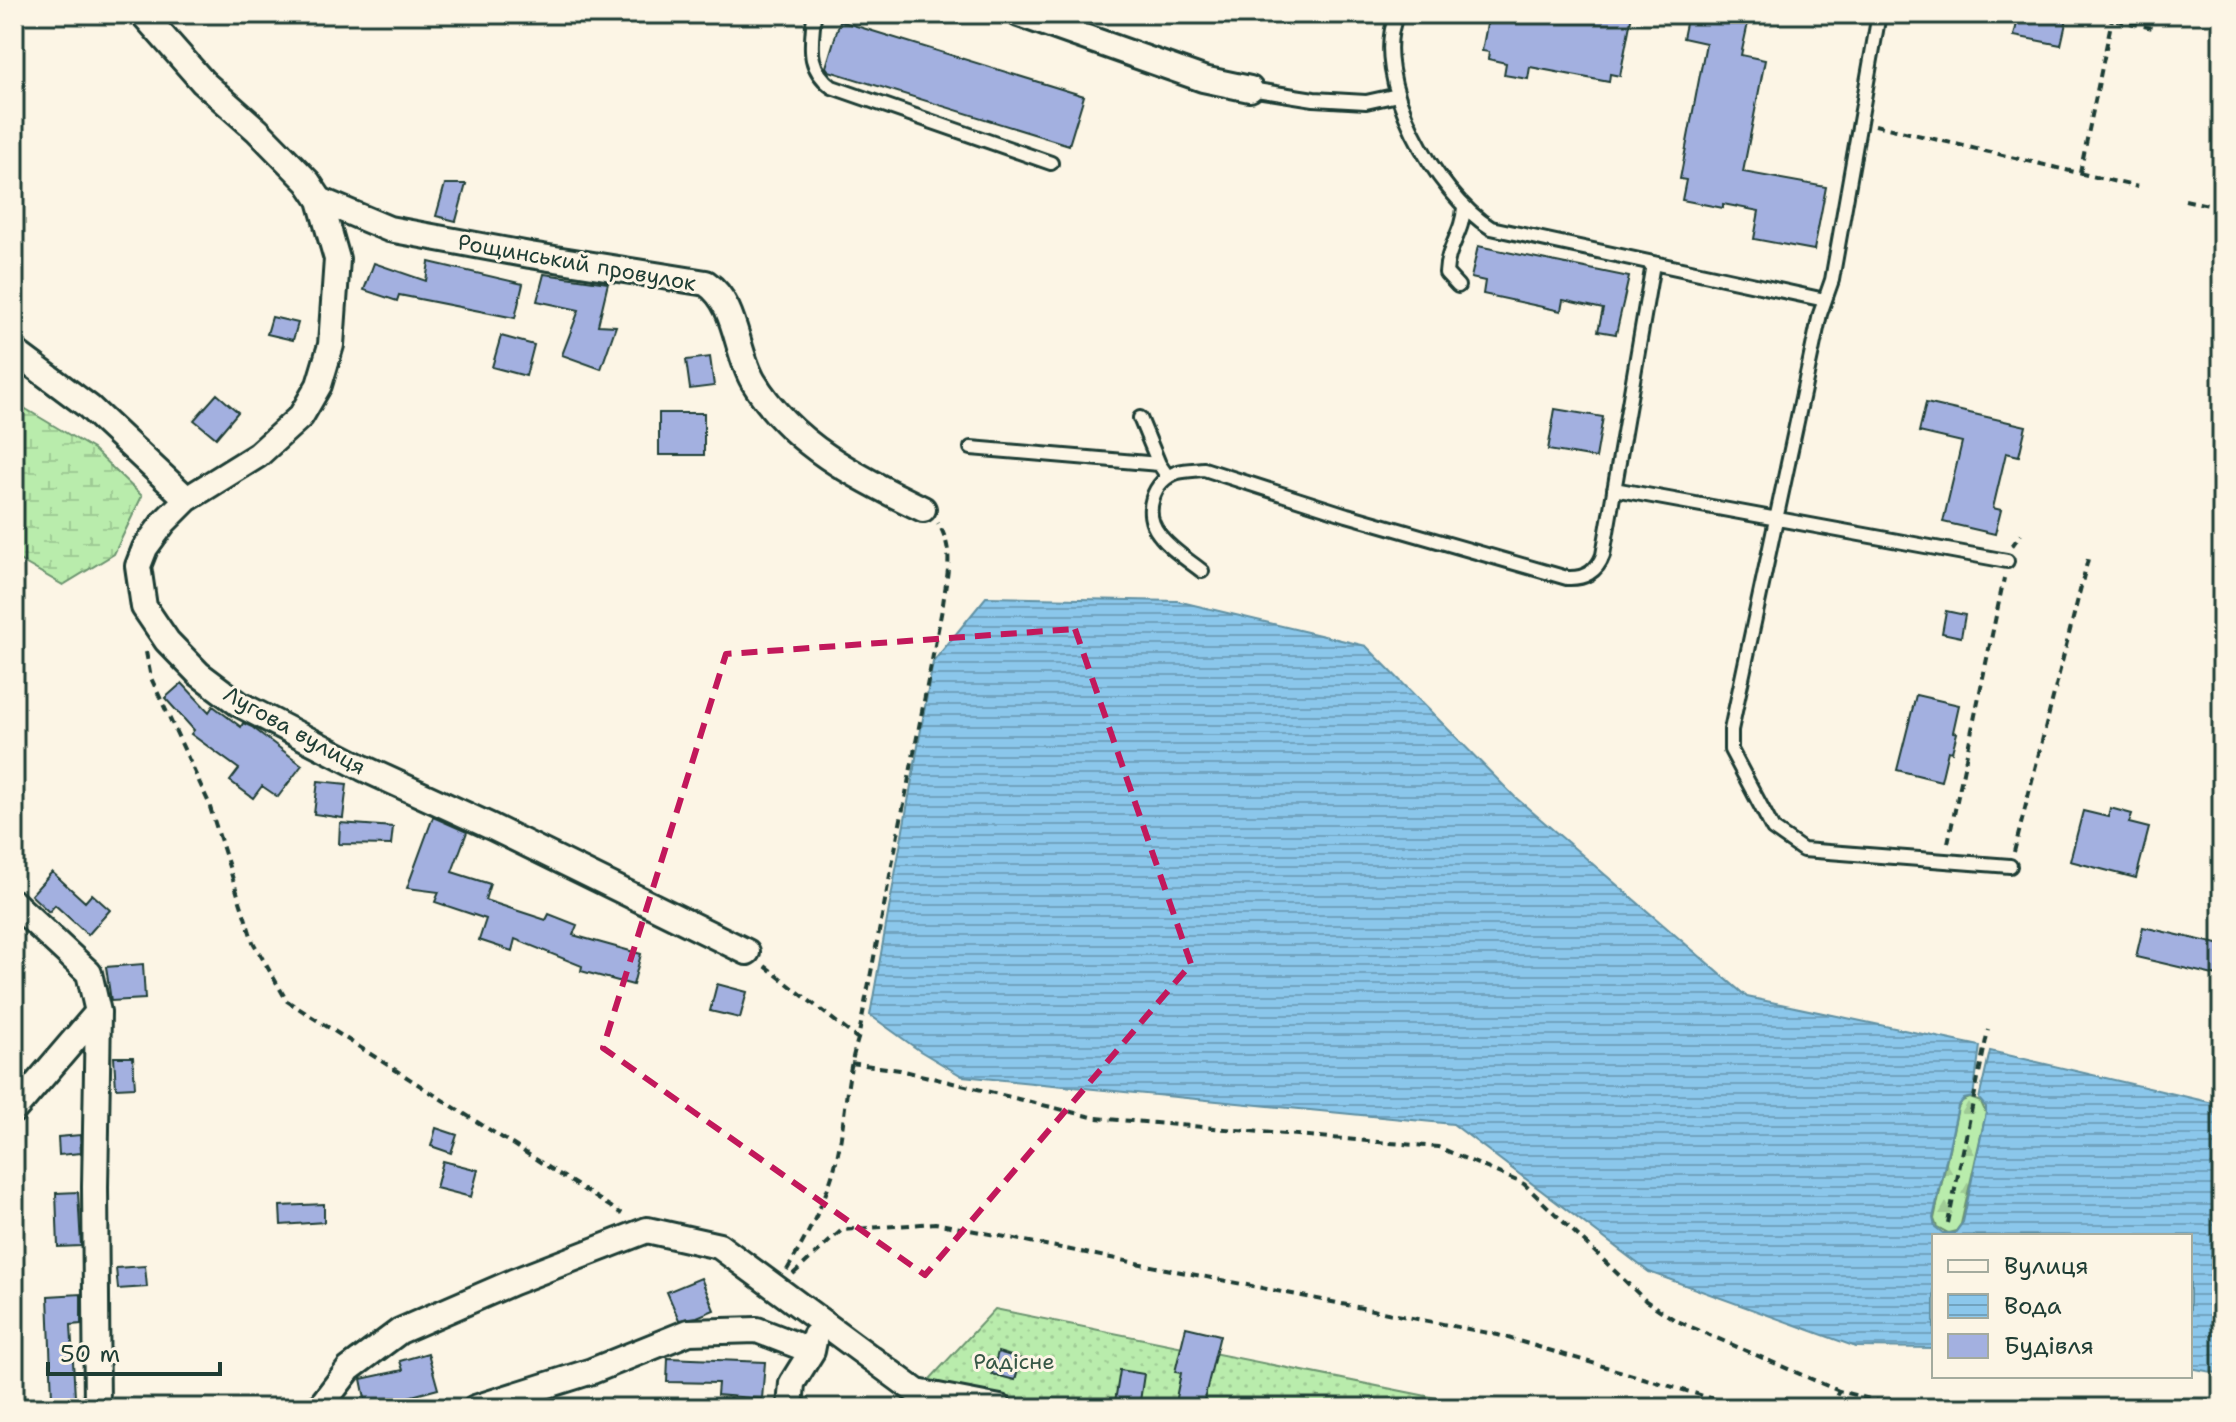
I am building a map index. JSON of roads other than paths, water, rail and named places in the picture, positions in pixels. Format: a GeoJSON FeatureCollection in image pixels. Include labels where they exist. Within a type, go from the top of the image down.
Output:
{"type":"FeatureCollection","features":[{"type":"Feature","properties":{"kind":"street"},"geometry":{"type":"LineString","coordinates":[[14,351],[89,407],[187,499],[258,455],[301,416],[319,385],[331,345],[337,259],[320,200],[308,182],[257,130],[203,82],[143,14]]}},
{"type":"Feature","properties":{"kind":"street"},"geometry":{"type":"LineString","coordinates":[[1019,14],[1203,79],[1250,89]]}},
{"type":"Feature","properties":{"kind":"street","name":"Рощинський провулок"},"geometry":{"type":"LineString","coordinates":[[320,200],[389,229],[706,283],[717,290],[726,304],[743,362],[766,400],[785,422],[807,443],[879,487],[923,509]]}},
{"type":"Feature","properties":{"kind":"street","name":"Лугова вулиця"},"geometry":{"type":"LineString","coordinates":[[187,499],[164,522],[145,548],[138,566],[144,607],[167,641],[199,674],[239,704],[363,768],[492,827],[747,952]]}},
{"type":"Feature","properties":{"kind":"street"},"geometry":{"type":"LineString","coordinates":[[14,903],[89,973],[98,1012],[95,1187],[97,1408]]}},
{"type":"Feature","properties":{"kind":"street"},"geometry":{"type":"LineString","coordinates":[[14,1110],[98,1012]]}},
{"type":"Feature","properties":{"kind":"street"},"geometry":{"type":"LineString","coordinates":[[319,1408],[349,1369],[400,1331],[513,1282],[647,1230],[719,1246],[924,1400],[1000,1408]]}},
{"type":"Feature","properties":{"kind":"street"},"geometry":{"type":"LineString","coordinates":[[790,1408],[792,1383],[812,1351],[818,1319]]}},
{"type":"Feature","properties":{"kind":"street"},"geometry":{"type":"LineString","coordinates":[[475,1408],[592,1371],[689,1332],[757,1330],[812,1351]]}},
{"type":"Feature","properties":{"kind":"lane"},"geometry":{"type":"LineString","coordinates":[[814,14],[812,50],[815,71],[832,87],[1051,163]]}},
{"type":"Feature","properties":{"kind":"lane"},"geometry":{"type":"LineString","coordinates":[[1397,14],[1389,44],[1398,95],[1420,147],[1464,207],[1491,228],[1825,300]]}},
{"type":"Feature","properties":{"kind":"lane"},"geometry":{"type":"LineString","coordinates":[[1879,14],[1832,280],[1825,300],[1731,730],[1731,750],[1773,829],[1803,850],[2010,866]]}},
{"type":"Feature","properties":{"kind":"lane"},"geometry":{"type":"LineString","coordinates":[[1250,89],[1314,99],[1366,102],[1398,95]]}},
{"type":"Feature","properties":{"kind":"lane"},"geometry":{"type":"LineString","coordinates":[[1458,286],[1446,273],[1447,254],[1463,224],[1464,207]]}},
{"type":"Feature","properties":{"kind":"lane"},"geometry":{"type":"LineString","coordinates":[[1202,571],[1159,535],[1153,525],[1151,503],[1154,492],[1168,477],[1204,469],[1347,515],[1571,578],[1585,576],[1600,562],[1653,264]]}},
{"type":"Feature","properties":{"kind":"lane"},"geometry":{"type":"LineString","coordinates":[[1140,418],[1159,464],[1168,477]]}},
{"type":"Feature","properties":{"kind":"lane"},"geometry":{"type":"LineString","coordinates":[[971,448],[1159,464]]}},
{"type":"Feature","properties":{"kind":"lane"},"geometry":{"type":"LineString","coordinates":[[1614,489],[2007,561]]}},
{"type":"Feature","properties":{"kind":"water"},"geometry":{"type":"Polygon","coordinates":[[[986,597],[1177,601],[1366,646],[1515,797],[1747,997],[1980,1046],[1973,1097],[1964,1099],[1958,1106],[1933,1218],[1935,1227],[1943,1233],[1955,1233],[1963,1222],[1986,1113],[1986,1107],[1979,1099],[1990,1051],[2222,1105],[2222,1374],[2192,1368],[2192,1234],[1932,1234],[1932,1348],[1856,1347],[1649,1272],[1453,1124],[962,1076],[870,1015],[933,662],[986,597]]]}},
{"type":"Feature","properties":{"kind":"park label","name":"Радісне"},"geometry":{"type":"Point","coordinates":[1014,1361]}}]}
